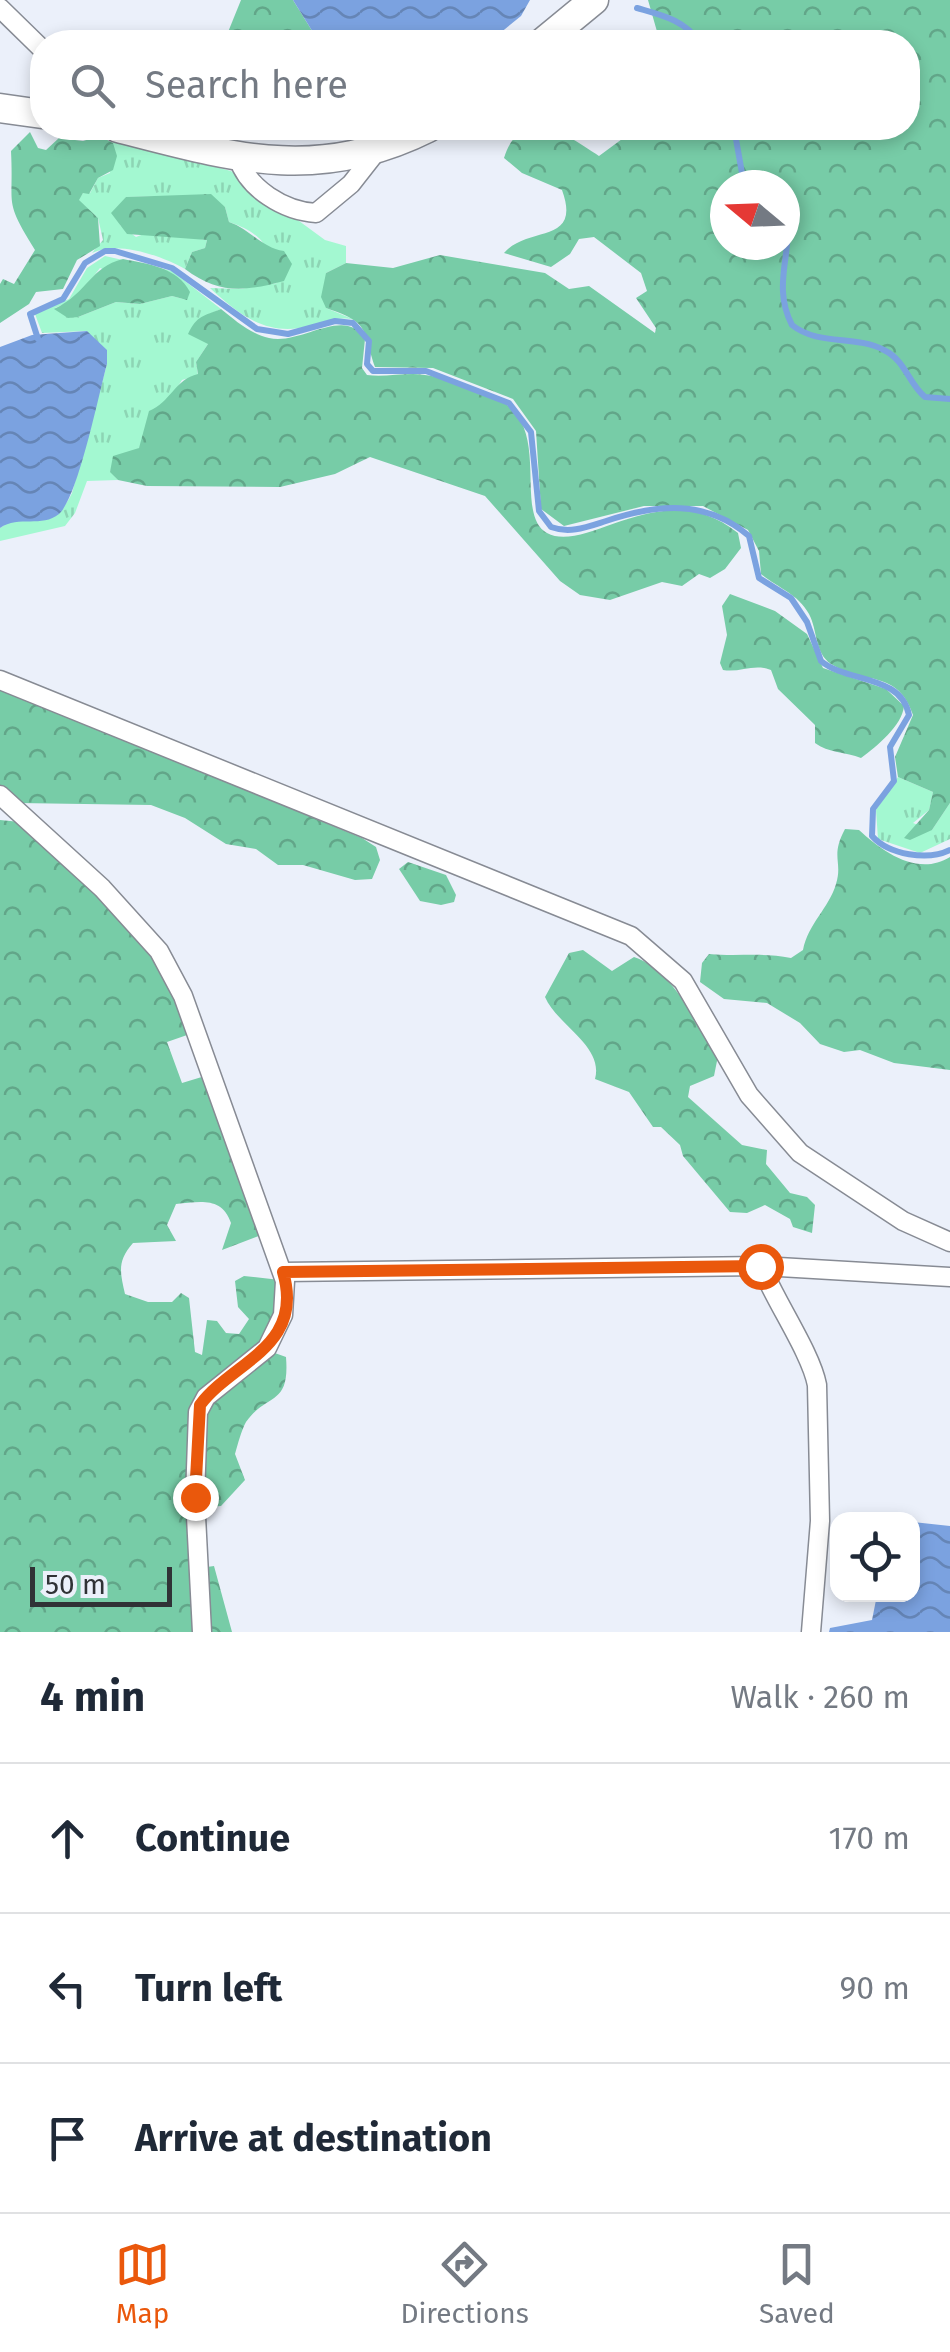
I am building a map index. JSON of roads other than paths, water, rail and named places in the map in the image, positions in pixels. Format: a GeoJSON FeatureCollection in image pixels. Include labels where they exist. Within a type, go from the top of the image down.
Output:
{"type":"FeatureCollection","features":[{"type":"Feature","properties":{"kind":"main road"},"geometry":{"type":"LineString","coordinates":[[558,30],[594,0]]}},
{"type":"Feature","properties":{"kind":"main road"},"geometry":{"type":"LineString","coordinates":[[0,108],[30,112]]}},
{"type":"Feature","properties":{"kind":"main road"},"geometry":{"type":"LineString","coordinates":[[166,140],[238,158],[295,164],[397,140]]}},
{"type":"Feature","properties":{"kind":"street"},"geometry":{"type":"LineString","coordinates":[[0,8],[30,37]]}},
{"type":"Feature","properties":{"kind":"street"},"geometry":{"type":"LineString","coordinates":[[238,158],[248,180],[266,194],[292,208],[316,214],[351,184],[381,146]]}},
{"type":"Feature","properties":{"kind":"street"},"geometry":{"type":"LineString","coordinates":[[0,680],[631,936],[683,981],[750,1095],[800,1153],[903,1221],[950,1242]]}},
{"type":"Feature","properties":{"kind":"street"},"geometry":{"type":"LineString","coordinates":[[0,795],[141,926],[160,951],[183,996],[283,1272],[285,1305],[275,1336],[256,1360],[206,1397],[198,1412],[195,1532],[202,1632]]}},
{"type":"Feature","properties":{"kind":"street"},"geometry":{"type":"LineString","coordinates":[[283,1272],[760,1266],[950,1277]]}},
{"type":"Feature","properties":{"kind":"street"},"geometry":{"type":"LineString","coordinates":[[760,1266],[779,1310],[814,1368],[817,1384],[820,1521],[812,1632]]}},
{"type":"Feature","properties":{"kind":"water"},"geometry":{"type":"Polygon","coordinates":[[[293,0],[530,0],[521,16],[504,30],[312,30],[293,0]]]}},
{"type":"Feature","properties":{"kind":"water"},"geometry":{"type":"Polygon","coordinates":[[[87,331],[107,350],[107,364],[87,444],[66,504],[52,518],[15,522],[0,528],[0,347],[32,335],[87,331]]]}},
{"type":"Feature","properties":{"kind":"water"},"geometry":{"type":"Polygon","coordinates":[[[920,1523],[950,1526],[950,1632],[829,1632],[830,1628],[872,1620],[876,1602],[920,1602],[920,1523]]]}},
{"type":"Feature","properties":{"kind":"waterway"},"geometry":{"type":"LineString","coordinates":[[637,8],[680,23],[688,30]]}},
{"type":"Feature","properties":{"kind":"waterway"},"geometry":{"type":"LineString","coordinates":[[736,140],[741,170]]}},
{"type":"Feature","properties":{"kind":"waterway"},"geometry":{"type":"LineString","coordinates":[[38,339],[30,314],[63,299],[85,263],[105,251],[115,251],[172,268],[257,329],[288,334],[335,321],[353,323],[369,341],[367,364],[373,371],[426,371],[509,403],[531,432],[539,511],[551,527],[579,529],[644,511],[680,508],[733,524],[749,536],[759,578],[791,598],[807,622],[821,661],[884,686],[904,702],[909,715],[890,747],[894,781],[873,809],[872,836],[888,848],[909,854],[931,855],[950,850]]}},
{"type":"Feature","properties":{"kind":"waterway"},"geometry":{"type":"LineString","coordinates":[[785,260],[783,295],[792,325],[813,336],[884,350],[897,360],[925,397],[950,399]]}}]}
